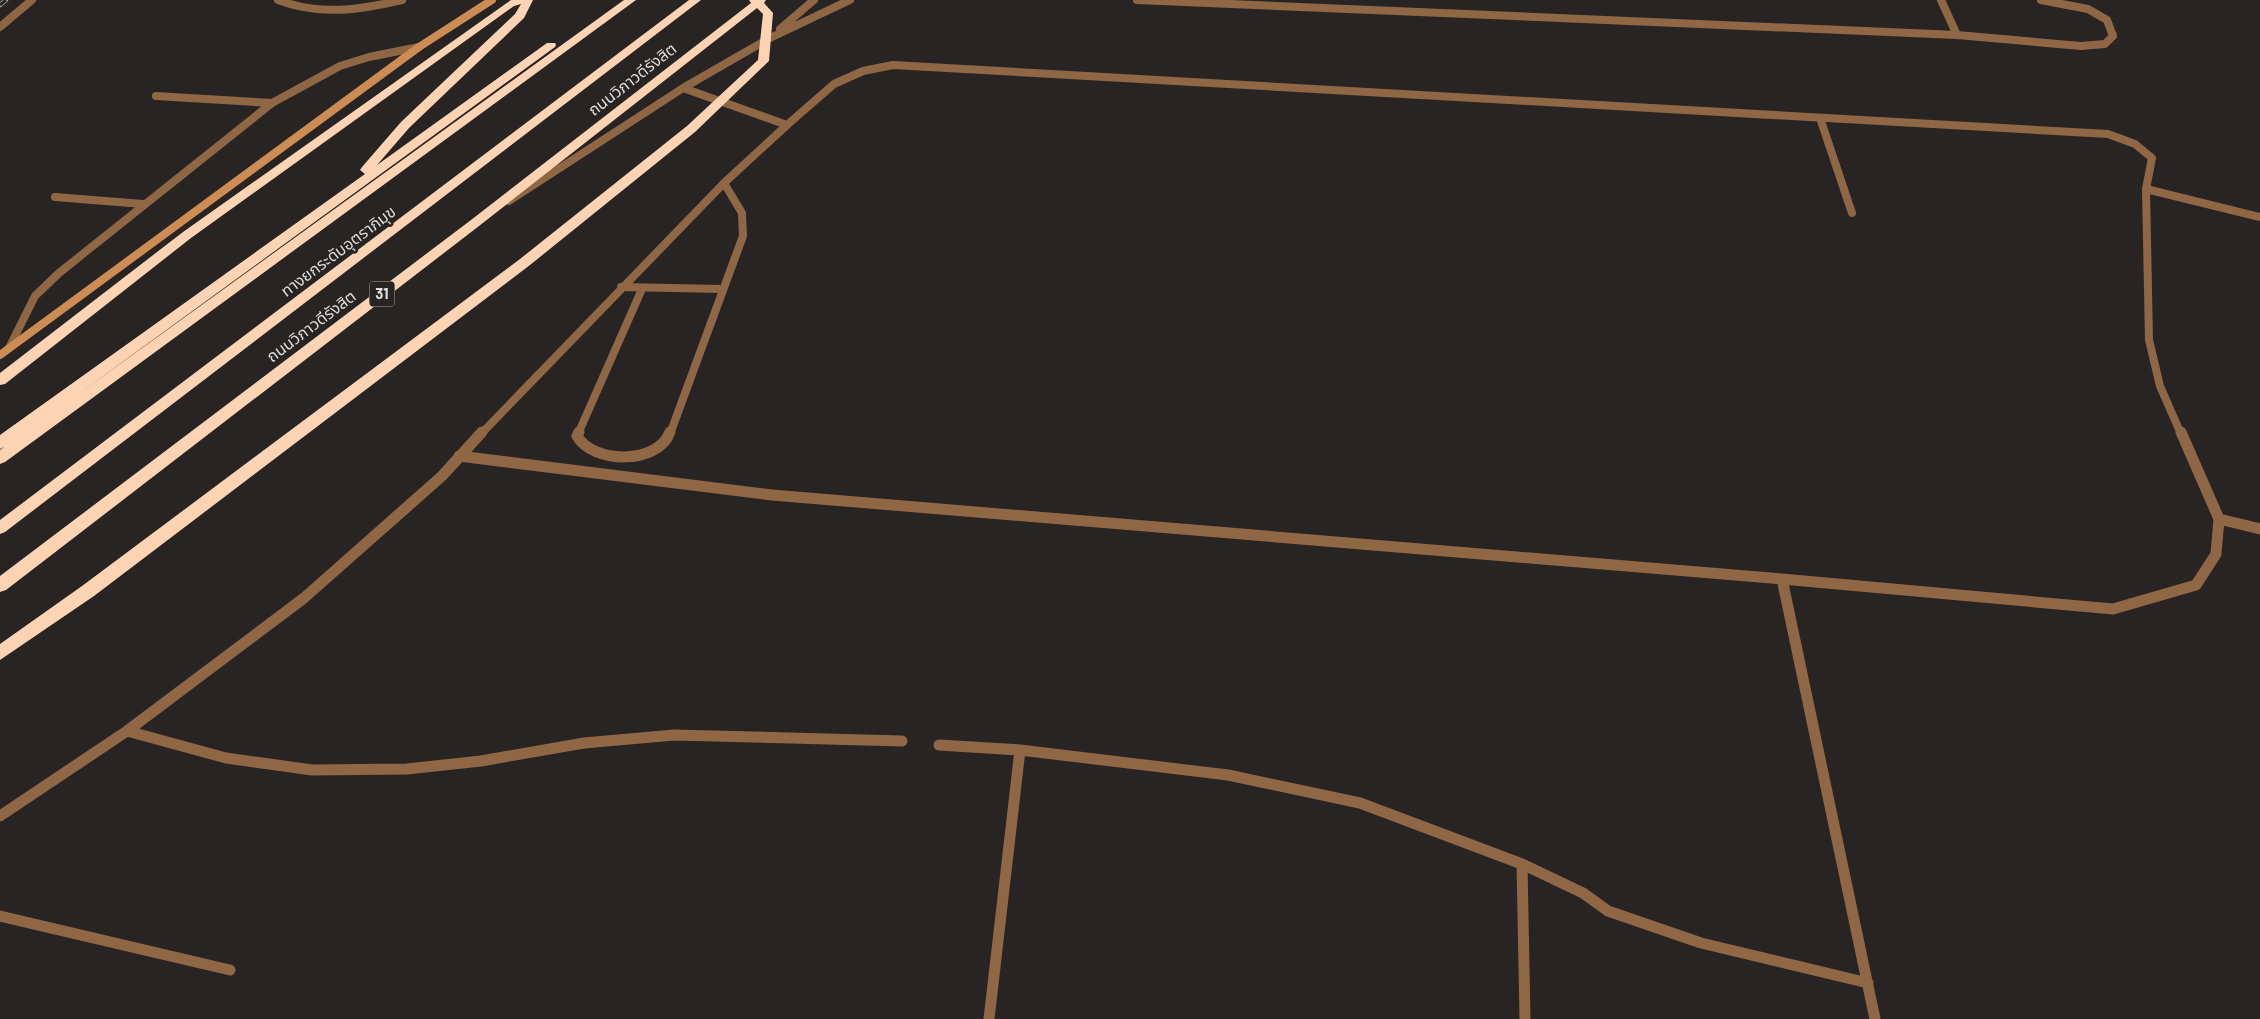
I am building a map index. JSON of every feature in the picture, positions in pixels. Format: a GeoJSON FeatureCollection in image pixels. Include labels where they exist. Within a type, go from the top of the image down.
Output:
{"type":"FeatureCollection","features":[{"type":"Feature","properties":{"kind":"highway"},"geometry":{"type":"LineString","coordinates":[[0,380],[187,236],[510,4],[521,0]]}},
{"type":"Feature","properties":{"kind":"highway"},"geometry":{"type":"LineString","coordinates":[[349,190],[405,125],[520,16],[528,0]]}},
{"type":"Feature","properties":{"kind":"highway"},"geometry":{"type":"LineString","coordinates":[[0,443],[613,0]]}},
{"type":"Feature","properties":{"kind":"highway","name":"ทางยกระดับอุตราภิมุข"},"geometry":{"type":"LineString","coordinates":[[0,458],[630,0]]}},
{"type":"Feature","properties":{"kind":"highway","name":"ทางยกระดับอุตราภิมุข"},"geometry":{"type":"LineString","coordinates":[[0,528],[696,0]]}},
{"type":"Feature","properties":{"kind":"highway"},"geometry":{"type":"LineString","coordinates":[[0,653],[88,591],[525,262],[691,129],[763,61],[768,13],[754,0]]}},
{"type":"Feature","properties":{"kind":"highway","name":"ถนนวิภาวดีรังสิต"},"geometry":{"type":"LineString","coordinates":[[0,586],[475,223],[761,0]]}},
{"type":"Feature","properties":{"kind":"main road"},"geometry":{"type":"LineString","coordinates":[[0,355],[418,47],[492,0]]}},
{"type":"Feature","properties":{"kind":"street"},"geometry":{"type":"LineString","coordinates":[[0,27],[32,0]]}},
{"type":"Feature","properties":{"kind":"street"},"geometry":{"type":"LineString","coordinates":[[278,0],[298,9],[322,11],[357,10],[402,0]]}},
{"type":"Feature","properties":{"kind":"street"},"geometry":{"type":"LineString","coordinates":[[770,38],[814,0]]}},
{"type":"Feature","properties":{"kind":"street"},"geometry":{"type":"LineString","coordinates":[[475,223],[683,88],[770,38],[850,0]]}},
{"type":"Feature","properties":{"kind":"street"},"geometry":{"type":"LineString","coordinates":[[1138,0],[1957,36],[2081,46],[2105,44],[2113,36],[2107,20],[2088,9],[2040,0]]}},
{"type":"Feature","properties":{"kind":"street"},"geometry":{"type":"LineString","coordinates":[[1941,0],[1957,36]]}},
{"type":"Feature","properties":{"kind":"street"},"geometry":{"type":"LineString","coordinates":[[9,348],[35,296],[59,273],[143,204],[272,103],[340,66],[369,56],[418,47]]}},
{"type":"Feature","properties":{"kind":"street"},"geometry":{"type":"LineString","coordinates":[[0,816],[127,731],[304,598],[442,476],[458,456],[724,183],[834,84],[863,71],[893,65],[2108,134],[2135,144],[2152,158],[2146,189],[2149,340],[2160,386],[2219,519],[2216,554],[2196,585],[2113,609],[1782,579],[772,495],[458,456]]}},
{"type":"Feature","properties":{"kind":"street"},"geometry":{"type":"LineString","coordinates":[[683,88],[787,126]]}},
{"type":"Feature","properties":{"kind":"street"},"geometry":{"type":"LineString","coordinates":[[156,96],[272,103]]}},
{"type":"Feature","properties":{"kind":"street"},"geometry":{"type":"LineString","coordinates":[[1820,118],[1852,213]]}},
{"type":"Feature","properties":{"kind":"street"},"geometry":{"type":"LineString","coordinates":[[642,289],[577,436],[579,444],[587,450],[623,456],[643,454],[657,449],[668,438],[743,236],[742,213],[724,183]]}},
{"type":"Feature","properties":{"kind":"street"},"geometry":{"type":"LineString","coordinates":[[2146,189],[2260,217]]}},
{"type":"Feature","properties":{"kind":"street"},"geometry":{"type":"LineString","coordinates":[[55,197],[143,204]]}},
{"type":"Feature","properties":{"kind":"street"},"geometry":{"type":"LineString","coordinates":[[621,287],[642,289],[723,289]]}},
{"type":"Feature","properties":{"kind":"street"},"geometry":{"type":"LineString","coordinates":[[2219,519],[2260,529]]}},
{"type":"Feature","properties":{"kind":"street"},"geometry":{"type":"LineString","coordinates":[[1782,579],[1875,1019]]}},
{"type":"Feature","properties":{"kind":"street"},"geometry":{"type":"LineString","coordinates":[[127,731],[226,758],[312,770],[407,769],[481,761],[584,743],[674,735],[902,741]]}},
{"type":"Feature","properties":{"kind":"street"},"geometry":{"type":"LineString","coordinates":[[939,745],[1020,750],[1228,775],[1360,803],[1522,864],[1583,893],[1608,911],[1701,944],[1868,983]]}},
{"type":"Feature","properties":{"kind":"street"},"geometry":{"type":"LineString","coordinates":[[989,1019],[1020,750]]}},
{"type":"Feature","properties":{"kind":"street"},"geometry":{"type":"LineString","coordinates":[[1522,864],[1525,1019]]}},
{"type":"Feature","properties":{"kind":"street"},"geometry":{"type":"LineString","coordinates":[[0,916],[230,970]]}},
{"type":"Feature","properties":{"kind":"railway"},"geometry":{"type":"LineString","coordinates":[[0,5],[6,0]]}}]}
